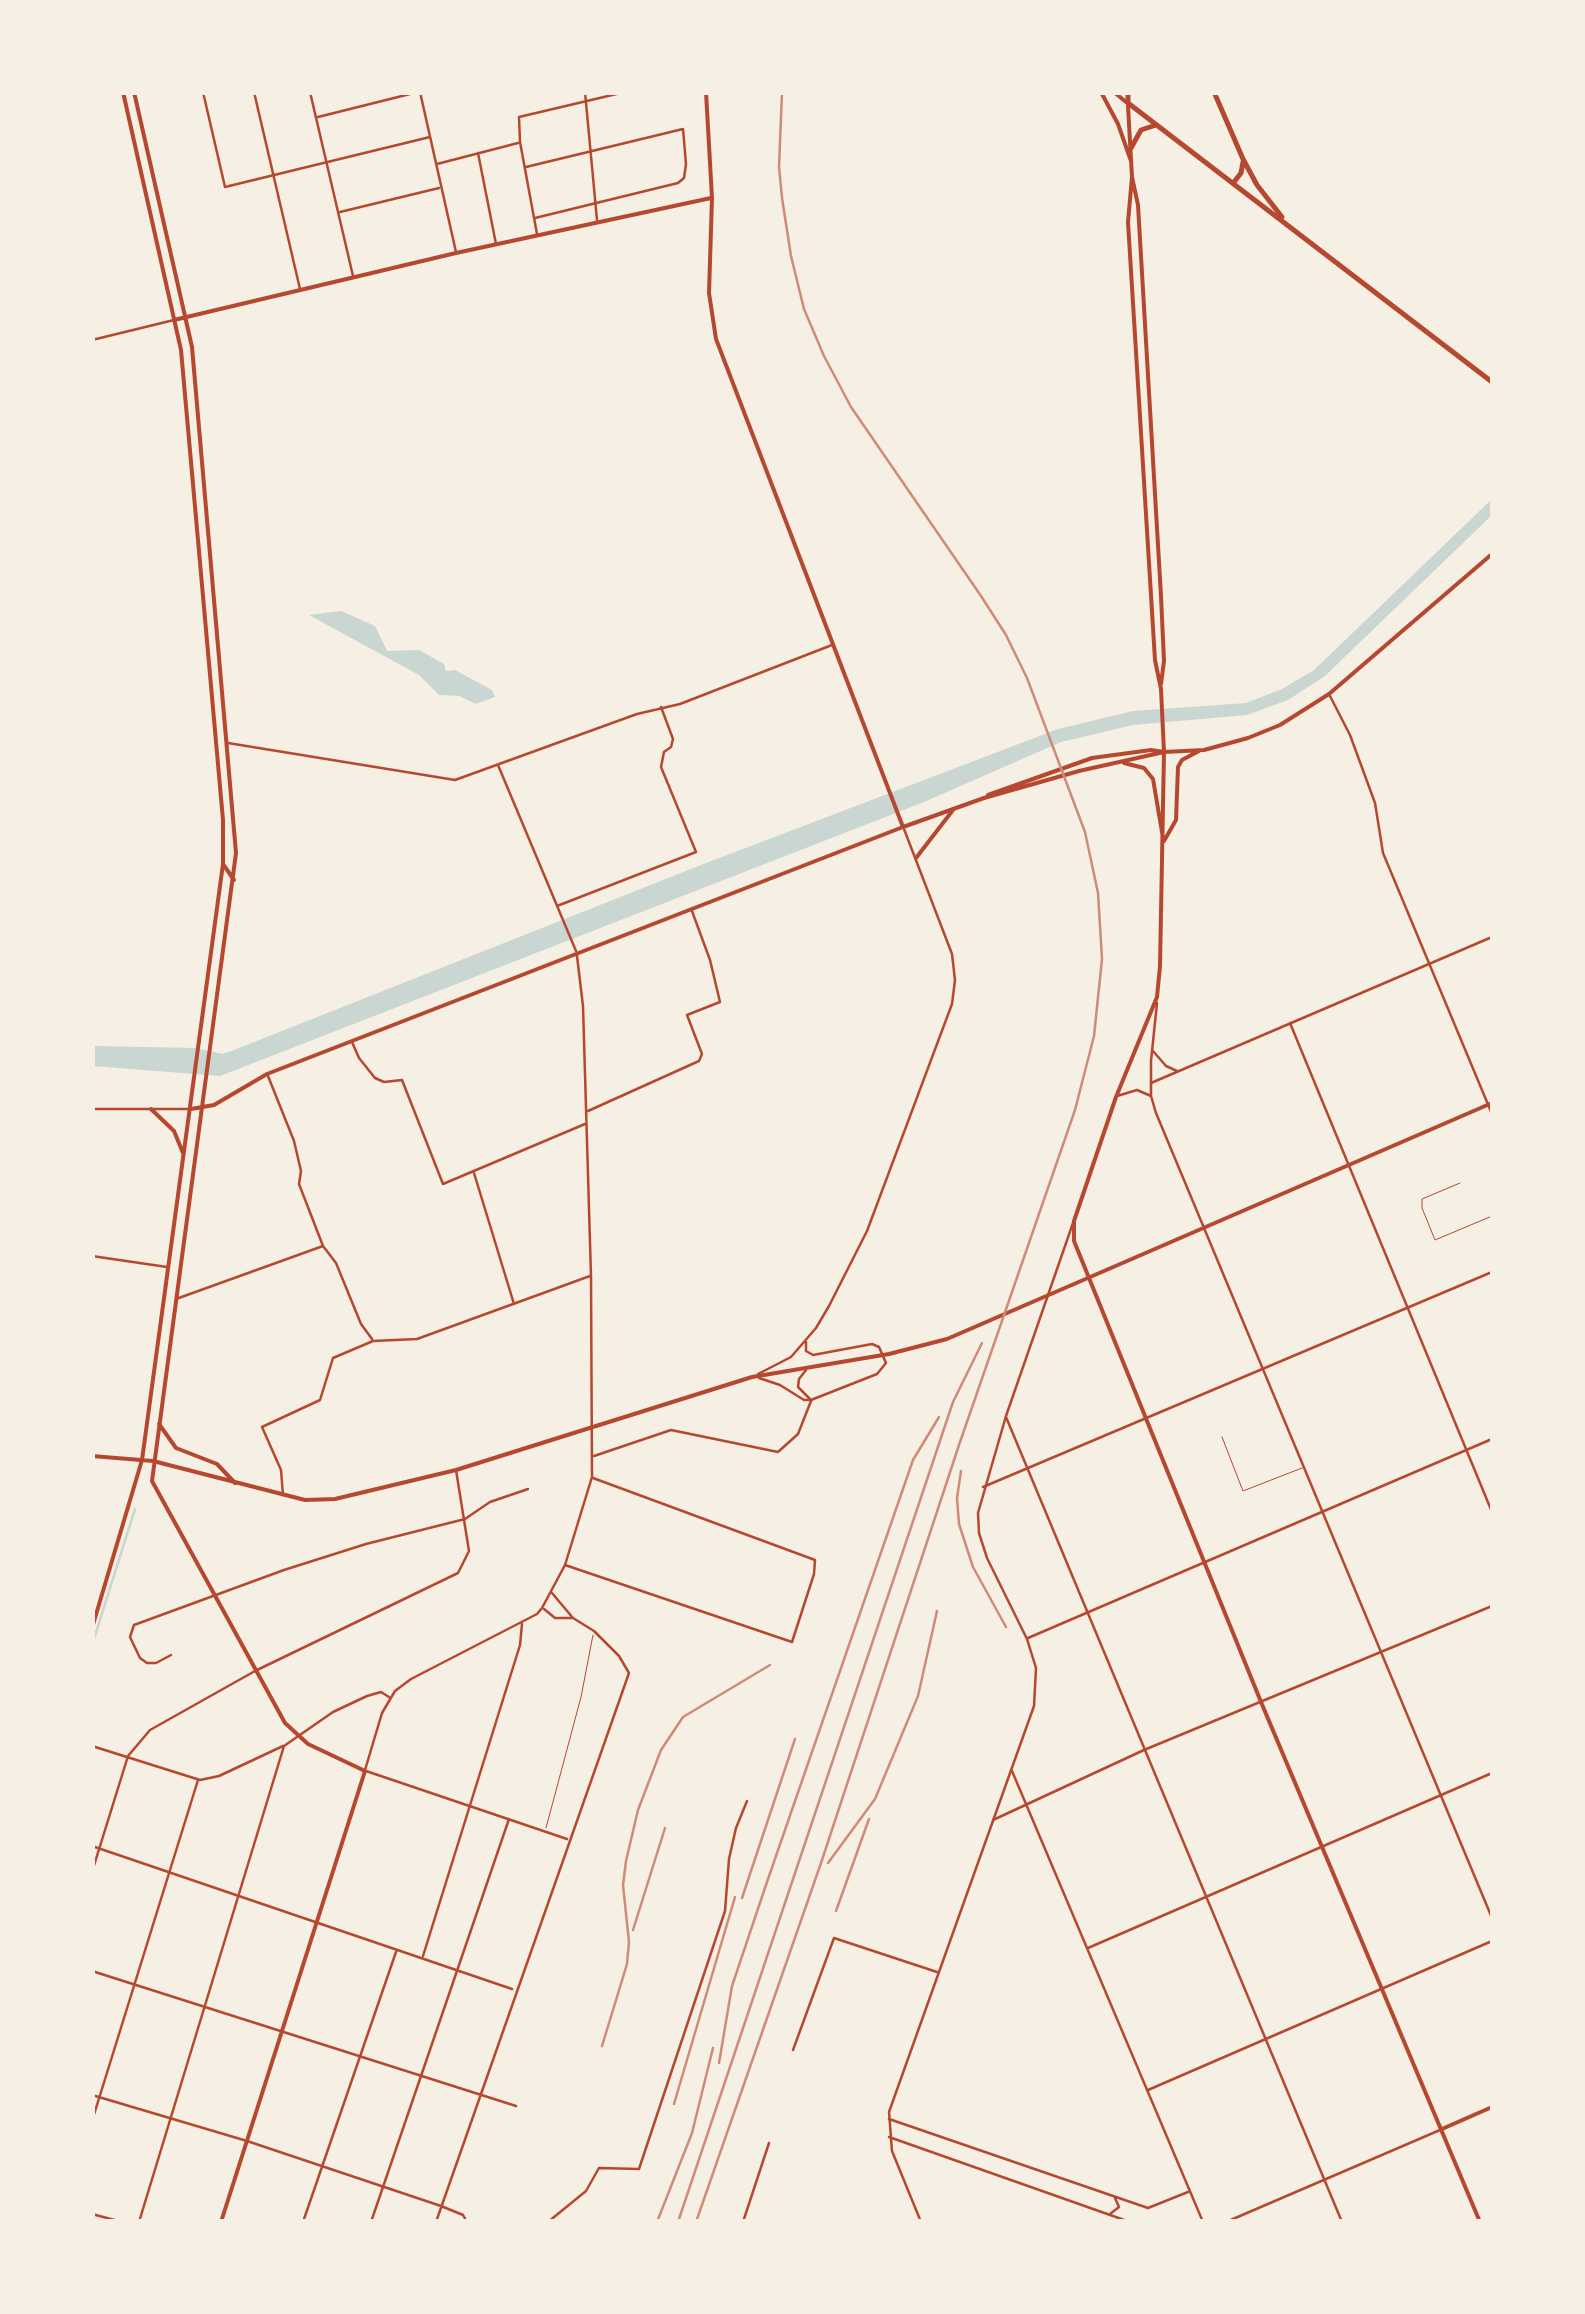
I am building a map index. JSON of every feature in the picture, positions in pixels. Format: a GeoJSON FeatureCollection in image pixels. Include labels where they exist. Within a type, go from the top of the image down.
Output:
{"type":"FeatureCollection","features":[{"type":"Feature","properties":{"kind":"highway"},"geometry":{"type":"LineString","coordinates":[[1128,92],[1128,103],[1492,382]]}},
{"type":"Feature","properties":{"kind":"highway"},"geometry":{"type":"LineString","coordinates":[[1214,92],[1243,160],[1290,227]]}},
{"type":"Feature","properties":{"kind":"highway"},"geometry":{"type":"LineString","coordinates":[[1130,148],[1141,130],[1159,124]]}},
{"type":"Feature","properties":{"kind":"highway"},"geometry":{"type":"LineString","coordinates":[[1234,182],[1241,173],[1243,160]]}},
{"type":"Feature","properties":{"kind":"main road"},"geometry":{"type":"LineString","coordinates":[[92,1628],[142,1460],[223,864],[223,820],[181,350],[122,92]]}},
{"type":"Feature","properties":{"kind":"main road"},"geometry":{"type":"LineString","coordinates":[[134,92],[192,347],[234,808],[234,880],[153,1461],[154,1486],[276,1710],[295,1736],[365,1771],[221,2222]]}},
{"type":"Feature","properties":{"kind":"main road"},"geometry":{"type":"LineString","coordinates":[[1100,92],[1118,124],[1131,162]]}},
{"type":"Feature","properties":{"kind":"main road"},"geometry":{"type":"LineString","coordinates":[[1114,92],[1128,103],[1140,254],[1164,661],[1160,689]]}},
{"type":"Feature","properties":{"kind":"main road"},"geometry":{"type":"LineString","coordinates":[[707,95],[712,198],[708,258],[716,338],[903,826]]}},
{"type":"Feature","properties":{"kind":"main road"},"geometry":{"type":"LineString","coordinates":[[138,160],[149,157]]}},
{"type":"Feature","properties":{"kind":"main road"},"geometry":{"type":"LineString","coordinates":[[1132,177],[1128,205],[1130,254],[1164,752],[1157,998],[1116,1097],[1074,1221],[1077,1254],[1480,2222]]}},
{"type":"Feature","properties":{"kind":"main road"},"geometry":{"type":"LineString","coordinates":[[174,320],[712,198]]}},
{"type":"Feature","properties":{"kind":"main road"},"geometry":{"type":"LineString","coordinates":[[1130,254],[1140,254]]}},
{"type":"Feature","properties":{"kind":"main road"},"geometry":{"type":"LineString","coordinates":[[1134,314],[1144,314]]}},
{"type":"Feature","properties":{"kind":"main road"},"geometry":{"type":"LineString","coordinates":[[190,458],[202,458]]}},
{"type":"Feature","properties":{"kind":"main road"},"geometry":{"type":"LineString","coordinates":[[194,493],[205,494]]}},
{"type":"Feature","properties":{"kind":"main road"},"geometry":{"type":"LineString","coordinates":[[1149,554],[1158,553]]}},
{"type":"Feature","properties":{"kind":"main road"},"geometry":{"type":"LineString","coordinates":[[191,1109],[202,1109],[230,1097],[267,1074],[903,826],[984,798],[1164,752],[1204,750],[1280,725],[1329,694],[1492,554]]}},
{"type":"Feature","properties":{"kind":"main road"},"geometry":{"type":"LineString","coordinates":[[984,798],[996,790],[1092,758],[1151,750],[1164,752]]}},
{"type":"Feature","properties":{"kind":"main road"},"geometry":{"type":"LineString","coordinates":[[1164,841],[1176,820],[1180,763],[1204,750]]}},
{"type":"Feature","properties":{"kind":"main road"},"geometry":{"type":"LineString","coordinates":[[1120,762],[1144,768],[1151,775],[1164,841]]}},
{"type":"Feature","properties":{"kind":"main road"},"geometry":{"type":"LineString","coordinates":[[916,858],[956,808]]}},
{"type":"Feature","properties":{"kind":"main road"},"geometry":{"type":"LineString","coordinates":[[223,864],[234,880]]}},
{"type":"Feature","properties":{"kind":"main road"},"geometry":{"type":"LineString","coordinates":[[211,958],[213,976],[219,982]]}},
{"type":"Feature","properties":{"kind":"main road"},"geometry":{"type":"LineString","coordinates":[[92,1456],[153,1461],[305,1500],[335,1499],[456,1470],[752,1377],[888,1354],[947,1339],[1491,1104]]}},
{"type":"Feature","properties":{"kind":"main road"},"geometry":{"type":"LineString","coordinates":[[151,1109],[174,1131],[184,1157]]}},
{"type":"Feature","properties":{"kind":"main road"},"geometry":{"type":"LineString","coordinates":[[182,1169],[193,1170]]}},
{"type":"Feature","properties":{"kind":"main road"},"geometry":{"type":"LineString","coordinates":[[175,1220],[186,1222]]}},
{"type":"Feature","properties":{"kind":"main road"},"geometry":{"type":"LineString","coordinates":[[151,1395],[163,1397]]}},
{"type":"Feature","properties":{"kind":"main road"},"geometry":{"type":"LineString","coordinates":[[159,1424],[176,1448],[217,1464],[235,1483]]}},
{"type":"Feature","properties":{"kind":"main road"},"geometry":{"type":"LineString","coordinates":[[1442,2129],[1492,2108]]}},
{"type":"Feature","properties":{"kind":"street"},"geometry":{"type":"LineString","coordinates":[[211,92],[204,93],[225,188],[430,137]]}},
{"type":"Feature","properties":{"kind":"street"},"geometry":{"type":"LineString","coordinates":[[254,92],[300,290]]}},
{"type":"Feature","properties":{"kind":"street"},"geometry":{"type":"LineString","coordinates":[[310,92],[354,278]]}},
{"type":"Feature","properties":{"kind":"street"},"geometry":{"type":"LineString","coordinates":[[316,118],[419,92],[456,253]]}},
{"type":"Feature","properties":{"kind":"street"},"geometry":{"type":"LineString","coordinates":[[584,92],[598,222]]}},
{"type":"Feature","properties":{"kind":"street"},"geometry":{"type":"LineString","coordinates":[[538,235],[519,117],[625,92]]}},
{"type":"Feature","properties":{"kind":"street"},"geometry":{"type":"LineString","coordinates":[[526,166],[683,129],[686,164],[682,180],[534,218]]}},
{"type":"Feature","properties":{"kind":"street"},"geometry":{"type":"LineString","coordinates":[[436,164],[520,142]]}},
{"type":"Feature","properties":{"kind":"street"},"geometry":{"type":"LineString","coordinates":[[478,153],[496,244]]}},
{"type":"Feature","properties":{"kind":"street"},"geometry":{"type":"LineString","coordinates":[[338,212],[442,188]]}},
{"type":"Feature","properties":{"kind":"street"},"geometry":{"type":"LineString","coordinates":[[92,340],[174,320]]}},
{"type":"Feature","properties":{"kind":"street"},"geometry":{"type":"LineString","coordinates":[[228,743],[455,780],[660,706],[682,704],[833,645]]}},
{"type":"Feature","properties":{"kind":"street"},"geometry":{"type":"LineString","coordinates":[[1329,694],[1350,735],[1374,804],[1383,853],[1492,1114]]}},
{"type":"Feature","properties":{"kind":"street"},"geometry":{"type":"LineString","coordinates":[[557,906],[696,852],[661,767],[664,752],[673,739],[660,706]]}},
{"type":"Feature","properties":{"kind":"street"},"geometry":{"type":"LineString","coordinates":[[497,764],[581,969],[591,1276],[592,1478],[564,1565],[542,1608],[395,1690],[382,1713],[365,1771],[569,1839]]}},
{"type":"Feature","properties":{"kind":"street"},"geometry":{"type":"LineString","coordinates":[[752,1377],[785,1361],[807,1340],[829,1306],[867,1231],[952,1004],[952,954],[903,826]]}},
{"type":"Feature","properties":{"kind":"street"},"geometry":{"type":"LineString","coordinates":[[586,1112],[700,1060],[702,1054],[687,1015],[720,1002],[691,909]]}},
{"type":"Feature","properties":{"kind":"street"},"geometry":{"type":"LineString","coordinates":[[1151,1083],[1492,937]]}},
{"type":"Feature","properties":{"kind":"street"},"geometry":{"type":"LineString","coordinates":[[1157,998],[1151,1096],[1202,1228],[1492,1918]]}},
{"type":"Feature","properties":{"kind":"street"},"geometry":{"type":"LineString","coordinates":[[1290,1023],[1492,1512]]}},
{"type":"Feature","properties":{"kind":"street"},"geometry":{"type":"LineString","coordinates":[[352,1041],[371,1075],[379,1081],[402,1080],[442,1184],[586,1124]]}},
{"type":"Feature","properties":{"kind":"street"},"geometry":{"type":"LineString","coordinates":[[1152,1049],[1166,1066],[1178,1071]]}},
{"type":"Feature","properties":{"kind":"street"},"geometry":{"type":"LineString","coordinates":[[267,1074],[296,1144],[299,1184],[323,1246],[336,1263],[372,1341]]}},
{"type":"Feature","properties":{"kind":"street"},"geometry":{"type":"LineString","coordinates":[[1116,1097],[1136,1090],[1151,1096]]}},
{"type":"Feature","properties":{"kind":"street"},"geometry":{"type":"LineString","coordinates":[[92,1109],[191,1109]]}},
{"type":"Feature","properties":{"kind":"street"},"geometry":{"type":"LineString","coordinates":[[473,1172],[514,1304]]}},
{"type":"Feature","properties":{"kind":"street"},"geometry":{"type":"LineString","coordinates":[[922,2222],[889,2137],[890,2108],[1034,1706],[1036,1668],[978,1534],[983,1486],[1074,1221]]}},
{"type":"Feature","properties":{"kind":"street"},"geometry":{"type":"LineString","coordinates":[[175,1300],[323,1246]]}},
{"type":"Feature","properties":{"kind":"street"},"geometry":{"type":"LineString","coordinates":[[92,1256],[169,1267]]}},
{"type":"Feature","properties":{"kind":"street"},"geometry":{"type":"LineString","coordinates":[[983,1486],[1146,1421],[1492,1272]]}},
{"type":"Feature","properties":{"kind":"street"},"geometry":{"type":"LineString","coordinates":[[283,1496],[281,1470],[262,1427],[320,1400],[333,1358],[372,1341],[417,1339],[591,1276]]}},
{"type":"Feature","properties":{"kind":"street"},"geometry":{"type":"LineString","coordinates":[[752,1377],[774,1382],[804,1400],[811,1400],[877,1374],[886,1363],[879,1347],[872,1344],[812,1355],[806,1352],[807,1340]]}},
{"type":"Feature","properties":{"kind":"street"},"geometry":{"type":"LineString","coordinates":[[811,1367],[798,1383],[800,1392],[811,1400]]}},
{"type":"Feature","properties":{"kind":"street"},"geometry":{"type":"LineString","coordinates":[[594,1456],[671,1430],[778,1452],[800,1430],[811,1400]]}},
{"type":"Feature","properties":{"kind":"street"},"geometry":{"type":"LineString","coordinates":[[1006,1416],[1342,2222]]}},
{"type":"Feature","properties":{"kind":"street"},"geometry":{"type":"LineString","coordinates":[[1026,1639],[1492,1439]]}},
{"type":"Feature","properties":{"kind":"street"},"geometry":{"type":"LineString","coordinates":[[92,1872],[128,1756],[150,1730],[255,1672],[458,1572],[469,1551],[456,1470]]}},
{"type":"Feature","properties":{"kind":"street"},"geometry":{"type":"LineString","coordinates":[[564,1565],[792,1642],[814,1574],[814,1560],[592,1478]]}},
{"type":"Feature","properties":{"kind":"street"},"geometry":{"type":"LineString","coordinates":[[171,1655],[147,1663],[134,1650],[134,1625],[366,1544],[465,1519],[490,1502],[528,1489]]}},
{"type":"Feature","properties":{"kind":"street"},"geometry":{"type":"LineString","coordinates":[[436,2222],[628,1673],[620,1656],[594,1631],[573,1618],[552,1593]]}},
{"type":"Feature","properties":{"kind":"street"},"geometry":{"type":"LineString","coordinates":[[993,1820],[1144,1750],[1492,1606]]}},
{"type":"Feature","properties":{"kind":"street"},"geometry":{"type":"LineString","coordinates":[[542,1608],[555,1618],[573,1618]]}},
{"type":"Feature","properties":{"kind":"street"},"geometry":{"type":"LineString","coordinates":[[422,1958],[520,1645],[522,1622]]}},
{"type":"Feature","properties":{"kind":"street"},"geometry":{"type":"LineString","coordinates":[[92,1746],[198,1780],[219,1776],[284,1746],[367,1696],[381,1692],[391,1698]]}},
{"type":"Feature","properties":{"kind":"street"},"geometry":{"type":"LineString","coordinates":[[138,2222],[284,1746]]}},
{"type":"Feature","properties":{"kind":"street"},"geometry":{"type":"LineString","coordinates":[[1012,1769],[1203,2222]]}},
{"type":"Feature","properties":{"kind":"street"},"geometry":{"type":"LineString","coordinates":[[1087,1949],[1492,1773]]}},
{"type":"Feature","properties":{"kind":"street"},"geometry":{"type":"LineString","coordinates":[[92,2121],[198,1780]]}},
{"type":"Feature","properties":{"kind":"street"},"geometry":{"type":"LineString","coordinates":[[548,2222],[586,2191],[598,2168],[639,2170],[725,1911],[728,1858],[747,1801]]}},
{"type":"Feature","properties":{"kind":"street"},"geometry":{"type":"LineString","coordinates":[[371,2222],[509,1820]]}},
{"type":"Feature","properties":{"kind":"street"},"geometry":{"type":"LineString","coordinates":[[92,1846],[515,1990]]}},
{"type":"Feature","properties":{"kind":"street"},"geometry":{"type":"LineString","coordinates":[[793,2050],[834,1938],[938,1972]]}},
{"type":"Feature","properties":{"kind":"street"},"geometry":{"type":"LineString","coordinates":[[1146,2090],[1492,1941]]}},
{"type":"Feature","properties":{"kind":"street"},"geometry":{"type":"LineString","coordinates":[[303,2222],[396,1950]]}},
{"type":"Feature","properties":{"kind":"street"},"geometry":{"type":"LineString","coordinates":[[92,1971],[516,2106]]}},
{"type":"Feature","properties":{"kind":"street"},"geometry":{"type":"LineString","coordinates":[[92,2095],[384,2186],[463,2214],[467,2220]]}},
{"type":"Feature","properties":{"kind":"street"},"geometry":{"type":"LineString","coordinates":[[888,2118],[1150,2208],[1189,2191]]}},
{"type":"Feature","properties":{"kind":"street"},"geometry":{"type":"LineString","coordinates":[[1226,2222],[1442,2129]]}},
{"type":"Feature","properties":{"kind":"street"},"geometry":{"type":"LineString","coordinates":[[889,2137],[1130,2222]]}},
{"type":"Feature","properties":{"kind":"street"},"geometry":{"type":"LineString","coordinates":[[743,2222],[769,2144]]}},
{"type":"Feature","properties":{"kind":"street"},"geometry":{"type":"LineString","coordinates":[[1110,2214],[1119,2207],[1114,2196]]}},
{"type":"Feature","properties":{"kind":"street"},"geometry":{"type":"LineString","coordinates":[[92,2214],[122,2222]]}},
{"type":"Feature","properties":{"kind":"lane"},"geometry":{"type":"LineString","coordinates":[[1460,1183],[1422,1200],[1435,1240],[1492,1216]]}},
{"type":"Feature","properties":{"kind":"lane"},"geometry":{"type":"LineString","coordinates":[[1222,1437],[1243,1491],[1304,1467]]}},
{"type":"Feature","properties":{"kind":"lane"},"geometry":{"type":"LineString","coordinates":[[545,1831],[581,1697],[594,1631]]}},
{"type":"Feature","properties":{"kind":"shaded area"},"geometry":{"type":"Polygon","coordinates":[[[1492,499],[1492,515],[1325,676],[1288,700],[1247,715],[1133,725],[1061,742],[924,802],[220,1076],[93,1066],[93,1046],[195,1048],[222,1054],[234,1050],[1058,729],[1133,711],[1246,703],[1282,689],[1314,670],[1492,499]]]}},
{"type":"Feature","properties":{"kind":"shaded area"},"geometry":{"type":"Polygon","coordinates":[[[341,611],[375,626],[387,651],[419,650],[444,664],[446,671],[455,670],[492,690],[495,697],[476,704],[459,696],[439,695],[419,675],[309,615],[341,611]]]}},
{"type":"Feature","properties":{"kind":"waterway"},"geometry":{"type":"LineString","coordinates":[[92,1645],[135,1509]]}},
{"type":"Feature","properties":{"kind":"railway"},"geometry":{"type":"LineString","coordinates":[[696,2222],[1075,1110],[1094,1036],[1102,959],[1098,893],[1085,832],[1027,678],[981,596],[851,407],[804,309],[782,198],[782,92]]}},
{"type":"Feature","properties":{"kind":"railway"},"geometry":{"type":"LineString","coordinates":[[678,2222],[953,1402],[982,1343]]}},
{"type":"Feature","properties":{"kind":"railway"},"geometry":{"type":"LineString","coordinates":[[719,2063],[732,1986],[767,1882],[913,1460],[939,1417]]}},
{"type":"Feature","properties":{"kind":"railway"},"geometry":{"type":"LineString","coordinates":[[961,1471],[959,1524],[973,1567],[1006,1627]]}},
{"type":"Feature","properties":{"kind":"railway"},"geometry":{"type":"LineString","coordinates":[[828,1863],[875,1799],[918,1696],[937,1611]]}},
{"type":"Feature","properties":{"kind":"railway"},"geometry":{"type":"LineString","coordinates":[[602,2046],[627,1964],[629,1942],[623,1885],[626,1861],[638,1810],[661,1750],[683,1717],[770,1665]]}},
{"type":"Feature","properties":{"kind":"railway"},"geometry":{"type":"LineString","coordinates":[[742,1898],[795,1739]]}},
{"type":"Feature","properties":{"kind":"railway"},"geometry":{"type":"LineString","coordinates":[[836,1911],[869,1819]]}},
{"type":"Feature","properties":{"kind":"railway"},"geometry":{"type":"LineString","coordinates":[[633,1930],[665,1828]]}},
{"type":"Feature","properties":{"kind":"railway"},"geometry":{"type":"LineString","coordinates":[[674,2104],[735,1897]]}},
{"type":"Feature","properties":{"kind":"railway"},"geometry":{"type":"LineString","coordinates":[[657,2222],[692,2133],[713,2048]]}}]}
